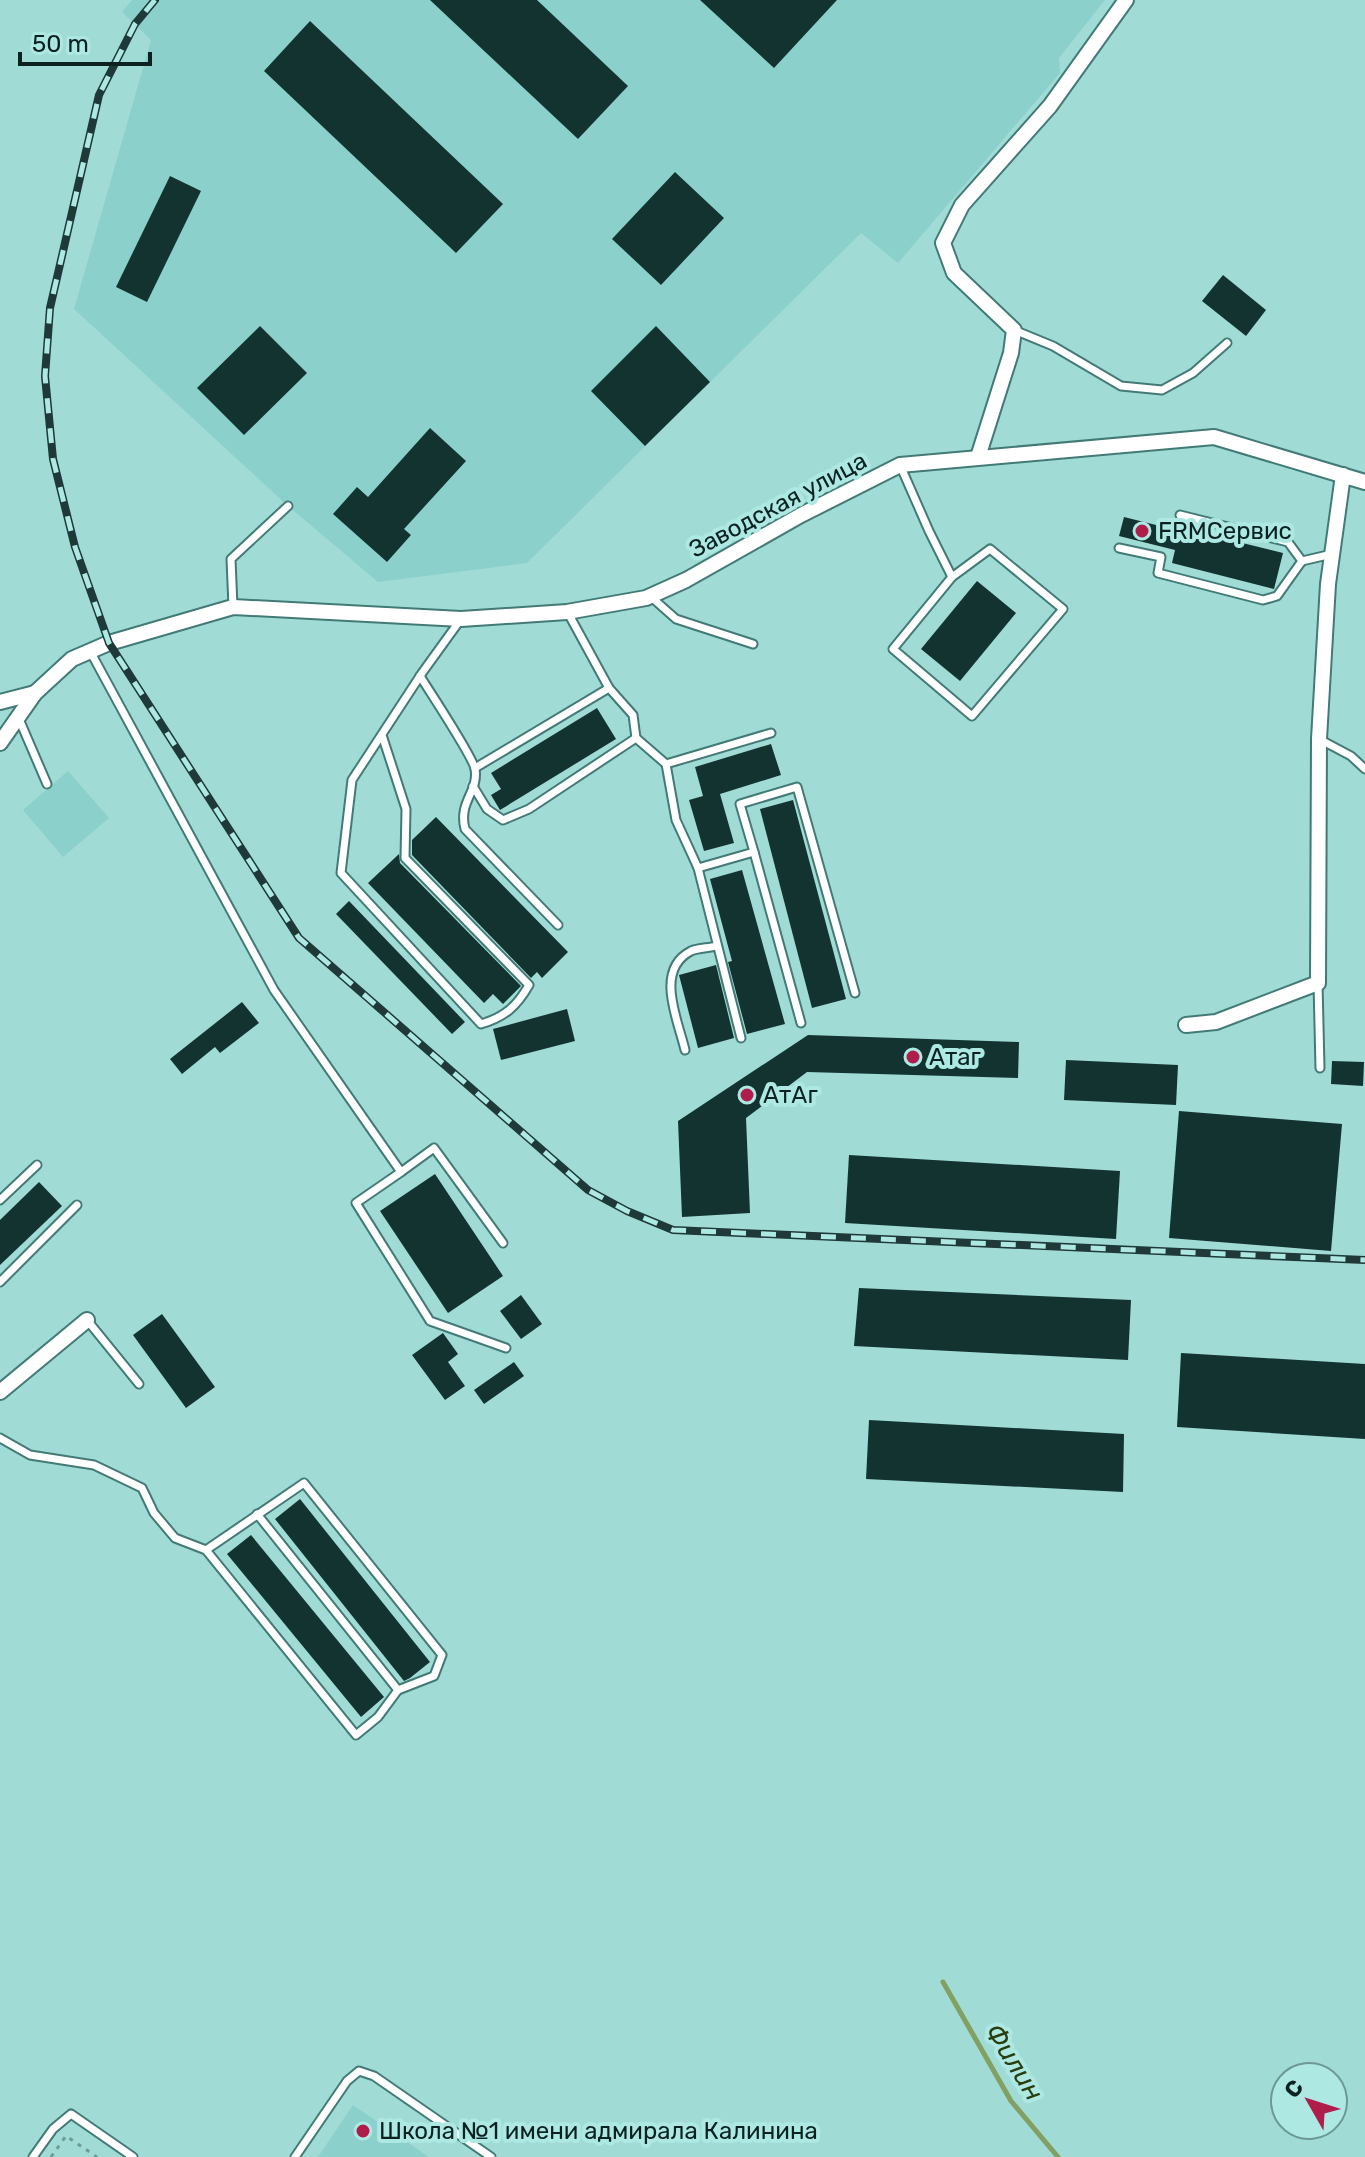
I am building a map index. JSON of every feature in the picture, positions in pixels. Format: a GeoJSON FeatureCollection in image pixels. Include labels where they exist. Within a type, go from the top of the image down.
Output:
{"type":"FeatureCollection","features":[{"type":"Feature","properties":{"kind":"street"},"geometry":{"type":"LineString","coordinates":[[978,457],[1011,353],[1014,330],[954,273],[943,243],[962,205],[1050,106],[1126,0]]}},
{"type":"Feature","properties":{"kind":"street","name":"Заводская улица"},"geometry":{"type":"LineString","coordinates":[[0,743],[35,693],[72,659],[109,643],[233,607],[461,619],[567,612],[650,596],[686,580],[801,515],[900,465],[1214,437],[1365,482]]}},
{"type":"Feature","properties":{"kind":"street"},"geometry":{"type":"LineString","coordinates":[[1186,1025],[1216,1022],[1318,983],[1319,739],[1332,554],[1343,475]]}},
{"type":"Feature","properties":{"kind":"street"},"geometry":{"type":"LineString","coordinates":[[0,702],[35,693]]}},
{"type":"Feature","properties":{"kind":"street"},"geometry":{"type":"LineString","coordinates":[[0,1392],[87,1320]]}},
{"type":"Feature","properties":{"kind":"lane"},"geometry":{"type":"LineString","coordinates":[[1014,330],[1053,346],[1121,386],[1162,390],[1193,373],[1227,343]]}},
{"type":"Feature","properties":{"kind":"lane"},"geometry":{"type":"LineString","coordinates":[[900,465],[952,577]]}},
{"type":"Feature","properties":{"kind":"lane"},"geometry":{"type":"LineString","coordinates":[[233,607],[231,559],[288,506]]}},
{"type":"Feature","properties":{"kind":"lane"},"geometry":{"type":"LineString","coordinates":[[1180,515],[1288,542],[1302,561]]}},
{"type":"Feature","properties":{"kind":"lane"},"geometry":{"type":"LineString","coordinates":[[1119,548],[1161,557],[1158,573],[1263,600],[1277,596],[1302,561],[1332,554]]}},
{"type":"Feature","properties":{"kind":"lane"},"geometry":{"type":"LineString","coordinates":[[990,549],[1063,609],[972,716],[893,649],[952,577],[990,549]]}},
{"type":"Feature","properties":{"kind":"lane"},"geometry":{"type":"LineString","coordinates":[[650,596],[676,619],[753,644]]}},
{"type":"Feature","properties":{"kind":"lane"},"geometry":{"type":"LineString","coordinates":[[567,612],[609,688],[633,715],[636,738],[666,764],[676,820],[698,868],[741,1038]]}},
{"type":"Feature","properties":{"kind":"lane"},"geometry":{"type":"LineString","coordinates":[[382,735],[406,809],[405,858],[529,985],[518,1005],[498,1019],[481,1024],[341,873],[352,780],[420,676],[461,619]]}},
{"type":"Feature","properties":{"kind":"lane"},"geometry":{"type":"LineString","coordinates":[[90,651],[274,990],[401,1172]]}},
{"type":"Feature","properties":{"kind":"lane"},"geometry":{"type":"LineString","coordinates":[[420,676],[475,768],[473,786],[461,814],[465,829],[558,925]]}},
{"type":"Feature","properties":{"kind":"lane"},"geometry":{"type":"LineString","coordinates":[[475,768],[609,688]]}},
{"type":"Feature","properties":{"kind":"lane"},"geometry":{"type":"LineString","coordinates":[[18,716],[47,784]]}},
{"type":"Feature","properties":{"kind":"lane"},"geometry":{"type":"LineString","coordinates":[[666,764],[771,733]]}},
{"type":"Feature","properties":{"kind":"lane"},"geometry":{"type":"LineString","coordinates":[[473,786],[487,809],[503,820],[529,809],[636,738]]}},
{"type":"Feature","properties":{"kind":"lane"},"geometry":{"type":"LineString","coordinates":[[1319,739],[1351,756],[1365,769]]}},
{"type":"Feature","properties":{"kind":"lane"},"geometry":{"type":"LineString","coordinates":[[801,1023],[740,804],[797,787],[855,993]]}},
{"type":"Feature","properties":{"kind":"lane"},"geometry":{"type":"LineString","coordinates":[[698,868],[754,852]]}},
{"type":"Feature","properties":{"kind":"lane"},"geometry":{"type":"LineString","coordinates":[[685,1050],[668,984],[675,967],[691,952],[716,946]]}},
{"type":"Feature","properties":{"kind":"lane"},"geometry":{"type":"LineString","coordinates":[[1318,983],[1320,1068]]}},
{"type":"Feature","properties":{"kind":"lane"},"geometry":{"type":"LineString","coordinates":[[503,1243],[434,1148],[356,1203],[430,1321],[506,1348]]}},
{"type":"Feature","properties":{"kind":"lane"},"geometry":{"type":"LineString","coordinates":[[0,1200],[37,1165]]}},
{"type":"Feature","properties":{"kind":"lane"},"geometry":{"type":"LineString","coordinates":[[0,1282],[77,1205]]}},
{"type":"Feature","properties":{"kind":"lane"},"geometry":{"type":"LineString","coordinates":[[87,1320],[139,1384]]}},
{"type":"Feature","properties":{"kind":"lane"},"geometry":{"type":"LineString","coordinates":[[0,1438],[30,1455],[94,1465],[142,1488],[154,1513],[175,1538],[206,1550],[356,1735],[378,1717],[398,1690],[434,1676],[442,1655],[304,1483],[206,1550]]}},
{"type":"Feature","properties":{"kind":"lane"},"geometry":{"type":"LineString","coordinates":[[257,1514],[398,1690]]}},
{"type":"Feature","properties":{"kind":"lane"},"geometry":{"type":"LineString","coordinates":[[295,2157],[347,2081],[359,2071],[374,2076],[491,2157]]}},
{"type":"Feature","properties":{"kind":"lane"},"geometry":{"type":"LineString","coordinates":[[33,2157],[53,2129],[71,2114],[133,2157]]}},
{"type":"Feature","properties":{"kind":"path"},"geometry":{"type":"LineString","coordinates":[[51,2157],[66,2136],[97,2157]]}},
{"type":"Feature","properties":{"kind":"shaded area"},"geometry":{"type":"Polygon","coordinates":[[[132,0],[1105,0],[1059,58],[1060,73],[898,263],[861,233],[527,563],[378,582],[288,506],[74,309],[151,40],[122,12],[132,0]]]}},
{"type":"Feature","properties":{"kind":"shaded area"},"geometry":{"type":"Polygon","coordinates":[[[68,771],[109,818],[63,857],[23,810],[68,771]]]}},
{"type":"Feature","properties":{"kind":"shaded area","name":"Школа №1 имени адмирала Калинина"},"geometry":{"type":"Polygon","coordinates":[[[353,2105],[429,2157],[318,2157],[353,2105]]]}},
{"type":"Feature","properties":{"kind":"building"},"geometry":{"type":"Polygon","coordinates":[[[430,0],[537,0],[628,86],[578,139],[430,0]]]}},
{"type":"Feature","properties":{"kind":"building"},"geometry":{"type":"Polygon","coordinates":[[[700,0],[837,0],[774,68],[700,0]]]}},
{"type":"Feature","properties":{"kind":"building"},"geometry":{"type":"Polygon","coordinates":[[[310,21],[503,204],[456,253],[264,71],[310,21]]]}},
{"type":"Feature","properties":{"kind":"building"},"geometry":{"type":"Polygon","coordinates":[[[675,172],[724,218],[661,285],[612,239],[675,172]]]}},
{"type":"Feature","properties":{"kind":"building"},"geometry":{"type":"Polygon","coordinates":[[[170,176],[201,191],[147,302],[116,287],[170,176]]]}},
{"type":"Feature","properties":{"kind":"building"},"geometry":{"type":"Polygon","coordinates":[[[1223,275],[1266,310],[1246,336],[1202,301],[1223,275]]]}},
{"type":"Feature","properties":{"kind":"building"},"geometry":{"type":"Polygon","coordinates":[[[260,326],[307,373],[244,435],[197,388],[260,326]]]}},
{"type":"Feature","properties":{"kind":"building"},"geometry":{"type":"Polygon","coordinates":[[[656,326],[710,382],[645,446],[591,391],[656,326]]]}},
{"type":"Feature","properties":{"kind":"building"},"geometry":{"type":"Polygon","coordinates":[[[430,428],[466,461],[404,529],[411,535],[387,562],[333,514],[357,487],[368,497],[430,428]]]}},
{"type":"Feature","properties":{"kind":"building"},"geometry":{"type":"Polygon","coordinates":[[[1124,517],[1283,553],[1274,589],[1172,563],[1175,550],[1119,536],[1124,517]]]}},
{"type":"Feature","properties":{"kind":"building"},"geometry":{"type":"Polygon","coordinates":[[[977,581],[1016,613],[960,681],[921,649],[977,581]]]}},
{"type":"Feature","properties":{"kind":"building"},"geometry":{"type":"Polygon","coordinates":[[[597,708],[616,739],[500,810],[491,795],[501,789],[491,773],[597,708]]]}},
{"type":"Feature","properties":{"kind":"building"},"geometry":{"type":"Polygon","coordinates":[[[771,744],[781,775],[720,794],[734,843],[704,851],[689,800],[703,796],[695,767],[771,744]]]}},
{"type":"Feature","properties":{"kind":"building"},"geometry":{"type":"Polygon","coordinates":[[[793,800],[846,999],[812,1008],[760,809],[793,800]]]}},
{"type":"Feature","properties":{"kind":"building"},"geometry":{"type":"Polygon","coordinates":[[[436,817],[568,952],[542,978],[537,972],[531,978],[412,855],[412,840],[436,817]]]}},
{"type":"Feature","properties":{"kind":"building"},"geometry":{"type":"Polygon","coordinates":[[[399,854],[400,863],[521,986],[503,1004],[493,994],[484,1003],[368,883],[399,854]]]}},
{"type":"Feature","properties":{"kind":"building"},"geometry":{"type":"Polygon","coordinates":[[[742,870],[785,1024],[747,1034],[710,879],[742,870]]]}},
{"type":"Feature","properties":{"kind":"building"},"geometry":{"type":"Polygon","coordinates":[[[349,901],[465,1022],[452,1034],[336,914],[349,901]]]}},
{"type":"Feature","properties":{"kind":"building"},"geometry":{"type":"Polygon","coordinates":[[[716,965],[734,1038],[698,1048],[679,975],[716,965]]]}},
{"type":"Feature","properties":{"kind":"building"},"geometry":{"type":"Polygon","coordinates":[[[242,1002],[259,1023],[220,1053],[215,1047],[182,1074],[170,1059],[242,1002]]]}},
{"type":"Feature","properties":{"kind":"building"},"geometry":{"type":"Polygon","coordinates":[[[567,1009],[575,1041],[501,1060],[493,1029],[567,1009]]]}},
{"type":"Feature","properties":{"kind":"building"},"geometry":{"type":"Polygon","coordinates":[[[808,1035],[1019,1042],[1018,1078],[807,1072],[746,1118],[750,1213],[682,1217],[678,1121],[808,1035]]]}},
{"type":"Feature","properties":{"kind":"building"},"geometry":{"type":"Polygon","coordinates":[[[1066,1060],[1178,1065],[1176,1105],[1064,1100],[1066,1060]]]}},
{"type":"Feature","properties":{"kind":"building"},"geometry":{"type":"Polygon","coordinates":[[[1332,1061],[1364,1062],[1363,1086],[1331,1084],[1332,1061]]]}},
{"type":"Feature","properties":{"kind":"building"},"geometry":{"type":"Polygon","coordinates":[[[1179,1111],[1342,1124],[1331,1251],[1169,1238],[1179,1111]]]}},
{"type":"Feature","properties":{"kind":"building"},"geometry":{"type":"Polygon","coordinates":[[[849,1155],[1120,1171],[1116,1239],[845,1223],[849,1155]]]}},
{"type":"Feature","properties":{"kind":"building"},"geometry":{"type":"Polygon","coordinates":[[[435,1174],[503,1276],[448,1313],[380,1211],[435,1174]]]}},
{"type":"Feature","properties":{"kind":"building"},"geometry":{"type":"Polygon","coordinates":[[[39,1182],[62,1206],[0,1265],[0,1220],[39,1182]]]}},
{"type":"Feature","properties":{"kind":"building"},"geometry":{"type":"Polygon","coordinates":[[[859,1288],[1131,1300],[1128,1360],[854,1346],[859,1288]]]}},
{"type":"Feature","properties":{"kind":"building"},"geometry":{"type":"Polygon","coordinates":[[[521,1295],[542,1324],[521,1339],[500,1311],[521,1295]]]}},
{"type":"Feature","properties":{"kind":"building"},"geometry":{"type":"Polygon","coordinates":[[[162,1314],[215,1387],[186,1408],[133,1335],[162,1314]]]}},
{"type":"Feature","properties":{"kind":"building"},"geometry":{"type":"Polygon","coordinates":[[[443,1333],[458,1354],[448,1362],[465,1386],[445,1400],[412,1355],[443,1333]]]}},
{"type":"Feature","properties":{"kind":"building"},"geometry":{"type":"Polygon","coordinates":[[[1181,1353],[1365,1364],[1365,1439],[1177,1427],[1181,1353]]]}},
{"type":"Feature","properties":{"kind":"building"},"geometry":{"type":"Polygon","coordinates":[[[514,1362],[524,1376],[484,1404],[474,1390],[514,1362]]]}},
{"type":"Feature","properties":{"kind":"building"},"geometry":{"type":"Polygon","coordinates":[[[869,1420],[1124,1434],[1123,1492],[866,1479],[869,1420]]]}},
{"type":"Feature","properties":{"kind":"building"},"geometry":{"type":"Polygon","coordinates":[[[300,1499],[430,1662],[410,1678],[404,1681],[275,1519],[300,1499]]]}},
{"type":"Feature","properties":{"kind":"building"},"geometry":{"type":"Polygon","coordinates":[[[251,1535],[384,1697],[361,1717],[227,1554],[251,1535]]]}},
{"type":"Feature","properties":{"kind":"waterway","name":"Филин"},"geometry":{"type":"LineString","coordinates":[[943,1982],[1011,2101],[1058,2157]]}},
{"type":"Feature","properties":{"kind":"railway"},"geometry":{"type":"LineString","coordinates":[[155,0],[135,24],[99,95],[50,308],[45,376],[53,459],[75,547],[109,643],[299,938],[588,1190],[673,1230],[1365,1260]]}},
{"type":"Feature","properties":{"kind":"place","name":"FRMСервис"},"geometry":{"type":"Point","coordinates":[1142,531]}},
{"type":"Feature","properties":{"kind":"place","name":"Атаг"},"geometry":{"type":"Point","coordinates":[913,1057]}},
{"type":"Feature","properties":{"kind":"place","name":"АтАг"},"geometry":{"type":"Point","coordinates":[747,1095]}},
{"type":"Feature","properties":{"kind":"place","name":"Школа №1 имени адмирала Калинина"},"geometry":{"type":"Point","coordinates":[363,2131]}}]}
